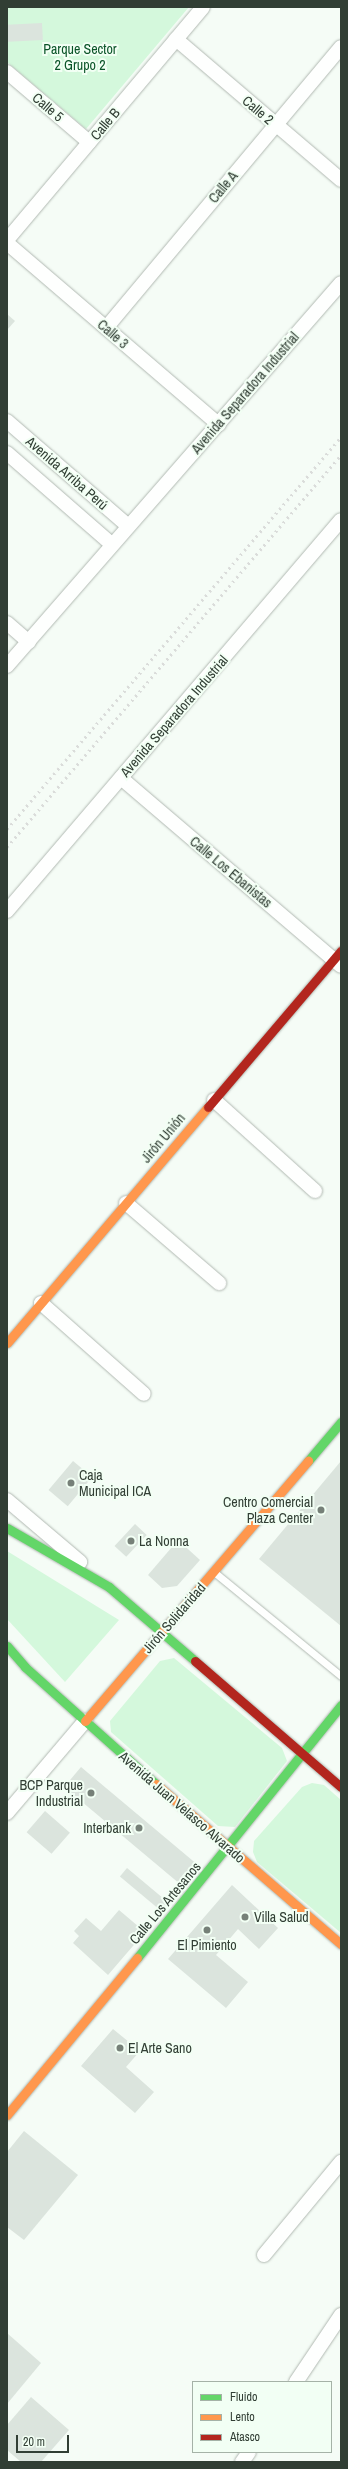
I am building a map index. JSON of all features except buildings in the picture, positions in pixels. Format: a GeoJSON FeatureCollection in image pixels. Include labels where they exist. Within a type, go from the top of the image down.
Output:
{"type":"FeatureCollection","features":[{"type":"Feature","properties":{"kind":"street","name":"Calle B"},"geometry":{"type":"LineString","coordinates":[[7,240],[203,7]]}},
{"type":"Feature","properties":{"kind":"street","name":"Calle 2"},"geometry":{"type":"LineString","coordinates":[[176,39],[341,180]]}},
{"type":"Feature","properties":{"kind":"street","name":"Calle A"},"geometry":{"type":"LineString","coordinates":[[106,328],[341,47]]}},
{"type":"Feature","properties":{"kind":"street","name":"Calle 5"},"geometry":{"type":"LineString","coordinates":[[7,72],[89,142]]}},
{"type":"Feature","properties":{"kind":"street","name":"Calle 3"},"geometry":{"type":"LineString","coordinates":[[7,243],[219,425]]}},
{"type":"Feature","properties":{"kind":"street","name":"Avenida Separadora Industrial"},"geometry":{"type":"LineString","coordinates":[[7,666],[29,642],[110,544],[219,425],[341,283]]}},
{"type":"Feature","properties":{"kind":"street","name":"Avenida Arriba Perú"},"geometry":{"type":"LineString","coordinates":[[7,421],[128,525]]}},
{"type":"Feature","properties":{"kind":"street","name":"Avenida Arriba Perú"},"geometry":{"type":"LineString","coordinates":[[7,453],[110,544]]}},
{"type":"Feature","properties":{"kind":"street","name":"Avenida Separadora Industrial"},"geometry":{"type":"LineString","coordinates":[[7,911],[341,520]]}},
{"type":"Feature","properties":{"kind":"street"},"geometry":{"type":"LineString","coordinates":[[7,623],[29,642]]}},
{"type":"Feature","properties":{"kind":"street","name":"Calle Los Ebanistas"},"geometry":{"type":"LineString","coordinates":[[121,778],[339,959]]}},
{"type":"Feature","properties":{"kind":"street","name":"Jirón Unión"},"geometry":{"type":"LineString","coordinates":[[7,1343],[214,1100],[339,959]]}},
{"type":"Feature","properties":{"kind":"street"},"geometry":{"type":"LineString","coordinates":[[214,1100],[315,1191]]}},
{"type":"Feature","properties":{"kind":"street"},"geometry":{"type":"LineString","coordinates":[[126,1203],[220,1283]]}},
{"type":"Feature","properties":{"kind":"street"},"geometry":{"type":"LineString","coordinates":[[41,1303],[144,1394]]}},
{"type":"Feature","properties":{"kind":"street","name":"Jirón Solidaridad"},"geometry":{"type":"LineString","coordinates":[[7,1813],[341,1422]]}},
{"type":"Feature","properties":{"kind":"street"},"geometry":{"type":"LineString","coordinates":[[7,1500],[341,1787]]}},
{"type":"Feature","properties":{"kind":"street"},"geometry":{"type":"LineString","coordinates":[[7,1528],[109,1587]]}},
{"type":"Feature","properties":{"kind":"street","name":"Avenida Juan Velasco Alvarado"},"geometry":{"type":"LineString","coordinates":[[7,1646],[25,1667]]}},
{"type":"Feature","properties":{"kind":"street","name":"Avenida Juan Velasco Alvarado"},"geometry":{"type":"LineString","coordinates":[[7,1653],[25,1667],[229,1848],[341,1944]]}},
{"type":"Feature","properties":{"kind":"street","name":"Calle Los Artesanos"},"geometry":{"type":"LineString","coordinates":[[7,2115],[229,1848],[301,1753],[341,1705]]}},
{"type":"Feature","properties":{"kind":"street"},"geometry":{"type":"LineString","coordinates":[[264,2255],[341,2162]]}},
{"type":"Feature","properties":{"kind":"street"},"geometry":{"type":"LineString","coordinates":[[297,2381],[341,2315]]}},
{"type":"Feature","properties":{"kind":"street"},"geometry":{"type":"LineString","coordinates":[[242,2462],[248,2453]]}},
{"type":"Feature","properties":{"kind":"lane"},"geometry":{"type":"LineString","coordinates":[[214,1572],[341,1676]]}},
{"type":"Feature","properties":{"kind":"green space","name":"Parque Sector 2 Grupo 2"},"geometry":{"type":"Polygon","coordinates":[[[7,7],[189,7],[86,129],[7,62],[7,7]]]}},
{"type":"Feature","properties":{"kind":"green space"},"geometry":{"type":"Polygon","coordinates":[[[7,1551],[119,1620],[65,1682],[7,1619],[7,1551]]]}},
{"type":"Feature","properties":{"kind":"green space"},"geometry":{"type":"Polygon","coordinates":[[[174,1658],[282,1748],[287,1761],[235,1827],[218,1826],[111,1732],[110,1721],[160,1661],[174,1658]]]}},
{"type":"Feature","properties":{"kind":"green space"},"geometry":{"type":"Polygon","coordinates":[[[312,1783],[324,1785],[341,1800],[341,1933],[257,1862],[253,1852],[254,1841],[302,1787],[312,1783]]]}},
{"type":"Feature","properties":{"kind":"railway"},"geometry":{"type":"LineString","coordinates":[[7,829],[341,437]]}},
{"type":"Feature","properties":{"kind":"railway"},"geometry":{"type":"LineString","coordinates":[[7,847],[341,455]]}},
{"type":"Feature","properties":{"kind":"traffic: fast"},"geometry":{"type":"LineString","coordinates":[[308,1461],[341,1422]]}},
{"type":"Feature","properties":{"kind":"traffic: fast"},"geometry":{"type":"LineString","coordinates":[[7,1528],[109,1587],[195,1661]]}},
{"type":"Feature","properties":{"kind":"traffic: fast"},"geometry":{"type":"LineString","coordinates":[[7,1646],[25,1667],[156,1784]]}},
{"type":"Feature","properties":{"kind":"traffic: fast"},"geometry":{"type":"LineString","coordinates":[[137,1958],[341,1705]]}},
{"type":"Feature","properties":{"kind":"traffic: slow"},"geometry":{"type":"LineString","coordinates":[[7,1343],[208,1107]]}},
{"type":"Feature","properties":{"kind":"traffic: slow"},"geometry":{"type":"LineString","coordinates":[[85,1721],[308,1461]]}},
{"type":"Feature","properties":{"kind":"traffic: slow"},"geometry":{"type":"LineString","coordinates":[[156,1784],[341,1944]]}},
{"type":"Feature","properties":{"kind":"traffic: slow"},"geometry":{"type":"LineString","coordinates":[[7,2115],[137,1958]]}},
{"type":"Feature","properties":{"kind":"traffic: jam"},"geometry":{"type":"LineString","coordinates":[[208,1107],[341,951]]}},
{"type":"Feature","properties":{"kind":"traffic: jam"},"geometry":{"type":"LineString","coordinates":[[195,1661],[341,1787]]}},
{"type":"Feature","properties":{"kind":"place","name":"Caja Municipal ICA"},"geometry":{"type":"Point","coordinates":[71,1483]}},
{"type":"Feature","properties":{"kind":"place","name":"Centro Comercial Plaza Center"},"geometry":{"type":"Point","coordinates":[321,1510]}},
{"type":"Feature","properties":{"kind":"place","name":"La Nonna"},"geometry":{"type":"Point","coordinates":[131,1541]}},
{"type":"Feature","properties":{"kind":"place","name":"BCP Parque Industrial"},"geometry":{"type":"Point","coordinates":[91,1793]}},
{"type":"Feature","properties":{"kind":"place","name":"Interbank"},"geometry":{"type":"Point","coordinates":[139,1828]}},
{"type":"Feature","properties":{"kind":"place","name":"Villa Salud"},"geometry":{"type":"Point","coordinates":[245,1917]}},
{"type":"Feature","properties":{"kind":"place","name":"El Pimiento"},"geometry":{"type":"Point","coordinates":[207,1930]}},
{"type":"Feature","properties":{"kind":"place","name":"El Arte Sano"},"geometry":{"type":"Point","coordinates":[120,2048]}}]}
